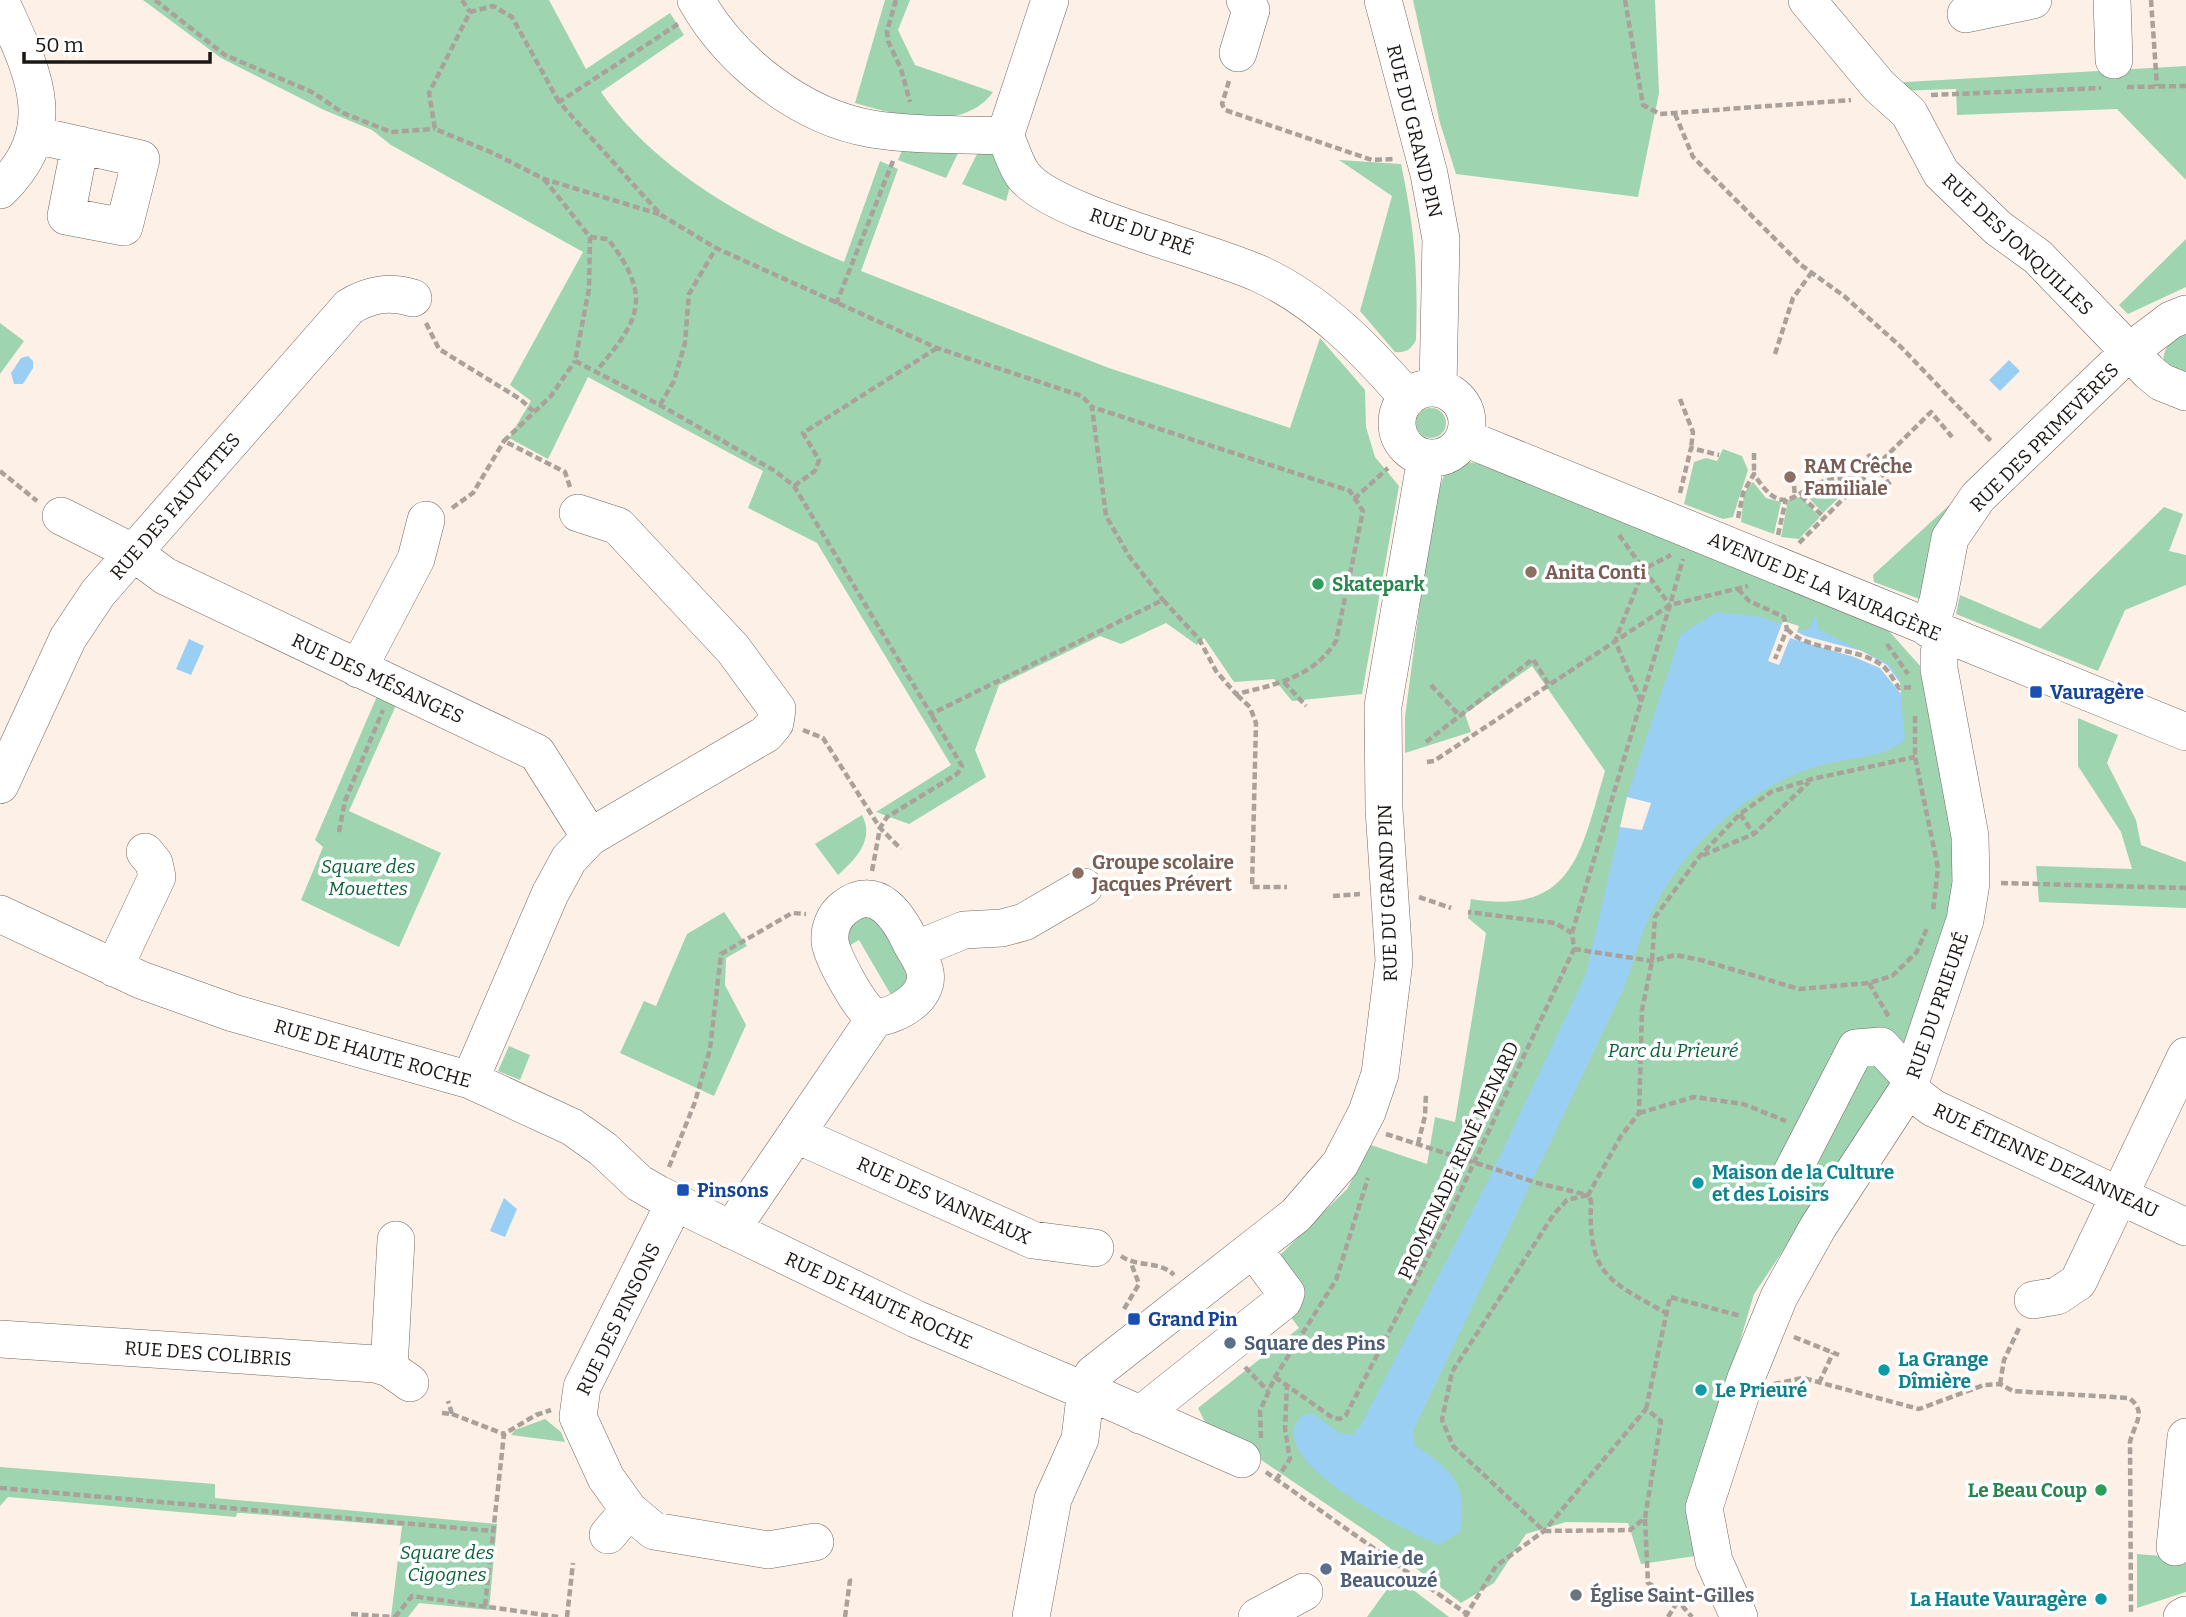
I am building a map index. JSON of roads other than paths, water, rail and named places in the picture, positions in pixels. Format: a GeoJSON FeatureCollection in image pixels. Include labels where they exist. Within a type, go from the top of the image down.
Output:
{"type":"FeatureCollection","features":[{"type":"Feature","properties":{"kind":"street"},"geometry":{"type":"LineString","coordinates":[[0,0],[36,84],[38,101],[35,135],[22,166],[0,190]]}},
{"type":"Feature","properties":{"kind":"street"},"geometry":{"type":"LineString","coordinates":[[687,12],[767,82],[822,112],[868,128],[903,133],[1005,136],[1050,0]]}},
{"type":"Feature","properties":{"kind":"street"},"geometry":{"type":"LineString","coordinates":[[1238,54],[1251,10],[1245,0]]}},
{"type":"Feature","properties":{"kind":"street","name":"RUE DU GRAND PIN"},"geometry":{"type":"LineString","coordinates":[[1087,1390],[1308,1204],[1334,1171],[1359,1130],[1380,1074],[1394,961],[1384,809],[1383,706],[1426,458],[1407,448],[1401,439],[1397,417],[1423,393],[1441,239],[1429,174],[1383,0]]}},
{"type":"Feature","properties":{"kind":"street","name":"RUE DES JONQUILLES"},"geometry":{"type":"LineString","coordinates":[[1807,0],[1916,121],[1941,173],[1998,228],[2038,257],[2161,382],[2186,392]]}},
{"type":"Feature","properties":{"kind":"street"},"geometry":{"type":"LineString","coordinates":[[1966,14],[2033,0]]}},
{"type":"Feature","properties":{"kind":"street"},"geometry":{"type":"LineString","coordinates":[[2111,79],[2112,0]]}},
{"type":"Feature","properties":{"kind":"street"},"geometry":{"type":"LineString","coordinates":[[35,135],[80,145]]}},
{"type":"Feature","properties":{"kind":"street","name":"RUE DU PRÉ"},"geometry":{"type":"LineString","coordinates":[[1005,136],[1023,175],[1043,193],[1074,208],[1261,274],[1305,299],[1423,393]]}},
{"type":"Feature","properties":{"kind":"street","name":"RUE DES FAUVETTES"},"geometry":{"type":"LineString","coordinates":[[0,785],[81,616],[134,553],[349,307],[360,300],[386,293],[413,298]]}},
{"type":"Feature","properties":{"kind":"street","name":"RUE DES PRIMEVÈRES"},"geometry":{"type":"LineString","coordinates":[[1937,632],[1938,601],[1950,538],[1978,497],[2130,351],[2171,320],[2186,314]]}},
{"type":"Feature","properties":{"kind":"street"},"geometry":{"type":"LineString","coordinates":[[1423,393],[1448,391],[1464,407],[1468,427],[1465,438],[1453,452],[1426,458]]}},
{"type":"Feature","properties":{"kind":"street","name":"AVENUE DE LA VAURAGÈRE"},"geometry":{"type":"LineString","coordinates":[[1465,438],[2186,732]]}},
{"type":"Feature","properties":{"kind":"street"},"geometry":{"type":"LineString","coordinates":[[470,1080],[550,894],[569,859],[590,837],[766,734],[775,723],[777,709],[733,649],[618,526],[573,498]]}},
{"type":"Feature","properties":{"kind":"street"},"geometry":{"type":"LineString","coordinates":[[359,670],[442,512]]}},
{"type":"Feature","properties":{"kind":"street","name":"RUE DES MÉSANGES"},"geometry":{"type":"LineString","coordinates":[[61,516],[134,553],[165,576],[537,753],[590,837]]}},
{"type":"Feature","properties":{"kind":"street","name":"RUE DU PRIEURÉ"},"geometry":{"type":"LineString","coordinates":[[1738,1617],[1714,1561],[1704,1508],[1754,1331],[1779,1297],[1818,1227],[1910,1084],[1965,920],[1972,883],[1970,836],[1939,669],[1937,632]]}},
{"type":"Feature","properties":{"kind":"street"},"geometry":{"type":"LineString","coordinates":[[114,968],[157,877],[154,863],[145,852]]}},
{"type":"Feature","properties":{"kind":"street"},"geometry":{"type":"LineString","coordinates":[[915,950],[964,930],[1002,928],[1024,922],[1084,887]]}},
{"type":"Feature","properties":{"kind":"street"},"geometry":{"type":"LineString","coordinates":[[731,1230],[875,1018],[903,1009],[919,993],[925,972],[894,911],[877,901],[867,900],[849,905],[837,915],[830,933],[830,943],[864,1007],[875,1018]]}},
{"type":"Feature","properties":{"kind":"street","name":"RUE DE HAUTE ROCHE"},"geometry":{"type":"LineString","coordinates":[[0,914],[114,968],[233,1013],[470,1080],[572,1127],[604,1149],[639,1183],[670,1190],[731,1230],[916,1319],[1087,1390],[1252,1464]]}},
{"type":"Feature","properties":{"kind":"street","name":"RUE ÉTIENNE DEZANNEAU"},"geometry":{"type":"LineString","coordinates":[[1788,1178],[1856,1048],[1881,1046],[1910,1084],[1933,1108],[2186,1227]]}},
{"type":"Feature","properties":{"kind":"street"},"geometry":{"type":"LineString","coordinates":[[2029,1308],[2057,1296],[2078,1282],[2186,1056]]}},
{"type":"Feature","properties":{"kind":"street","name":"RUE DES VANNEAUX"},"geometry":{"type":"LineString","coordinates":[[797,1135],[1033,1240],[1108,1252]]}},
{"type":"Feature","properties":{"kind":"street","name":"RUE DES PINSONS"},"geometry":{"type":"LineString","coordinates":[[670,1190],[579,1397],[582,1427],[606,1478],[619,1523],[661,1534],[768,1550],[815,1542]]}},
{"type":"Feature","properties":{"kind":"street","name":"RUE DES COLIBRIS"},"geometry":{"type":"LineString","coordinates":[[0,1339],[347,1362],[400,1375],[396,1240]]}},
{"type":"Feature","properties":{"kind":"street"},"geometry":{"type":"LineString","coordinates":[[1140,1415],[1283,1301],[1286,1293],[1254,1250]]}},
{"type":"Feature","properties":{"kind":"street"},"geometry":{"type":"LineString","coordinates":[[1031,1617],[1053,1499],[1080,1439],[1087,1390]]}},
{"type":"Feature","properties":{"kind":"street"},"geometry":{"type":"LineString","coordinates":[[2175,1547],[2182,1512],[2186,1437]]}},
{"type":"Feature","properties":{"kind":"street"},"geometry":{"type":"LineString","coordinates":[[1257,1617],[1304,1592]]}},
{"type":"Feature","properties":{"kind":"water"},"geometry":{"type":"Polygon","coordinates":[[[28,356],[33,361],[33,368],[23,384],[14,384],[11,373],[21,358],[28,356]]]}},
{"type":"Feature","properties":{"kind":"water"},"geometry":{"type":"Polygon","coordinates":[[[2009,360],[2020,371],[2000,391],[1989,380],[2009,360]]]}},
{"type":"Feature","properties":{"kind":"water"},"geometry":{"type":"Polygon","coordinates":[[[1717,612],[1761,617],[1801,631],[1809,628],[1816,615],[1819,630],[1889,664],[1899,678],[1905,739],[1897,746],[1877,754],[1821,765],[1767,788],[1718,824],[1678,869],[1661,894],[1644,928],[1623,990],[1413,1431],[1415,1445],[1448,1471],[1459,1489],[1462,1515],[1460,1532],[1439,1545],[1379,1515],[1332,1485],[1300,1452],[1294,1428],[1301,1416],[1312,1413],[1339,1433],[1353,1435],[1361,1425],[1491,1175],[1586,974],[1627,797],[1681,634],[1717,612]]]}},
{"type":"Feature","properties":{"kind":"water"},"geometry":{"type":"Polygon","coordinates":[[[189,639],[204,646],[191,675],[176,669],[189,639]]]}},
{"type":"Feature","properties":{"kind":"water"},"geometry":{"type":"Polygon","coordinates":[[[504,1198],[517,1209],[505,1237],[490,1231],[504,1198]]]}},
{"type":"Feature","properties":{"kind":"place","name":"RAM Crêche Familiale"},"geometry":{"type":"Point","coordinates":[1790,477]}},
{"type":"Feature","properties":{"kind":"place","name":"Anita Conti"},"geometry":{"type":"Point","coordinates":[1531,572]}},
{"type":"Feature","properties":{"kind":"place","name":"Skatepark"},"geometry":{"type":"Point","coordinates":[1318,584]}},
{"type":"Feature","properties":{"kind":"place","name":"Vauragère"},"geometry":{"type":"Point","coordinates":[2036,692]}},
{"type":"Feature","properties":{"kind":"place","name":"Groupe scolaire Jacques Prévert"},"geometry":{"type":"Point","coordinates":[1078,873]}},
{"type":"Feature","properties":{"kind":"place","name":"Maison de la Culture et des Loisirs"},"geometry":{"type":"Point","coordinates":[1698,1183]}},
{"type":"Feature","properties":{"kind":"place","name":"Pinsons"},"geometry":{"type":"Point","coordinates":[683,1190]}},
{"type":"Feature","properties":{"kind":"place","name":"Grand Pin"},"geometry":{"type":"Point","coordinates":[1134,1319]}},
{"type":"Feature","properties":{"kind":"place","name":"Square des Pins"},"geometry":{"type":"Point","coordinates":[1230,1343]}},
{"type":"Feature","properties":{"kind":"place","name":"La Grange Dîmière"},"geometry":{"type":"Point","coordinates":[1884,1370]}},
{"type":"Feature","properties":{"kind":"place","name":"Le Prieuré"},"geometry":{"type":"Point","coordinates":[1701,1390]}},
{"type":"Feature","properties":{"kind":"place","name":"Le Beau Coup"},"geometry":{"type":"Point","coordinates":[2101,1490]}},
{"type":"Feature","properties":{"kind":"place","name":"Mairie de Beaucouzé"},"geometry":{"type":"Point","coordinates":[1326,1569]}},
{"type":"Feature","properties":{"kind":"place","name":"Église Saint-Gilles"},"geometry":{"type":"Point","coordinates":[1576,1595]}},
{"type":"Feature","properties":{"kind":"place","name":"La Haute Vauragère"},"geometry":{"type":"Point","coordinates":[2101,1599]}},
{"type":"Feature","properties":{"kind":"park label","name":"Square des Mouettes"},"geometry":{"type":"Point","coordinates":[368,877]}},
{"type":"Feature","properties":{"kind":"park label","name":"Parc du Prieuré"},"geometry":{"type":"Point","coordinates":[1673,1050]}},
{"type":"Feature","properties":{"kind":"park label","name":"Square des Cigognes"},"geometry":{"type":"Point","coordinates":[447,1563]}}]}
